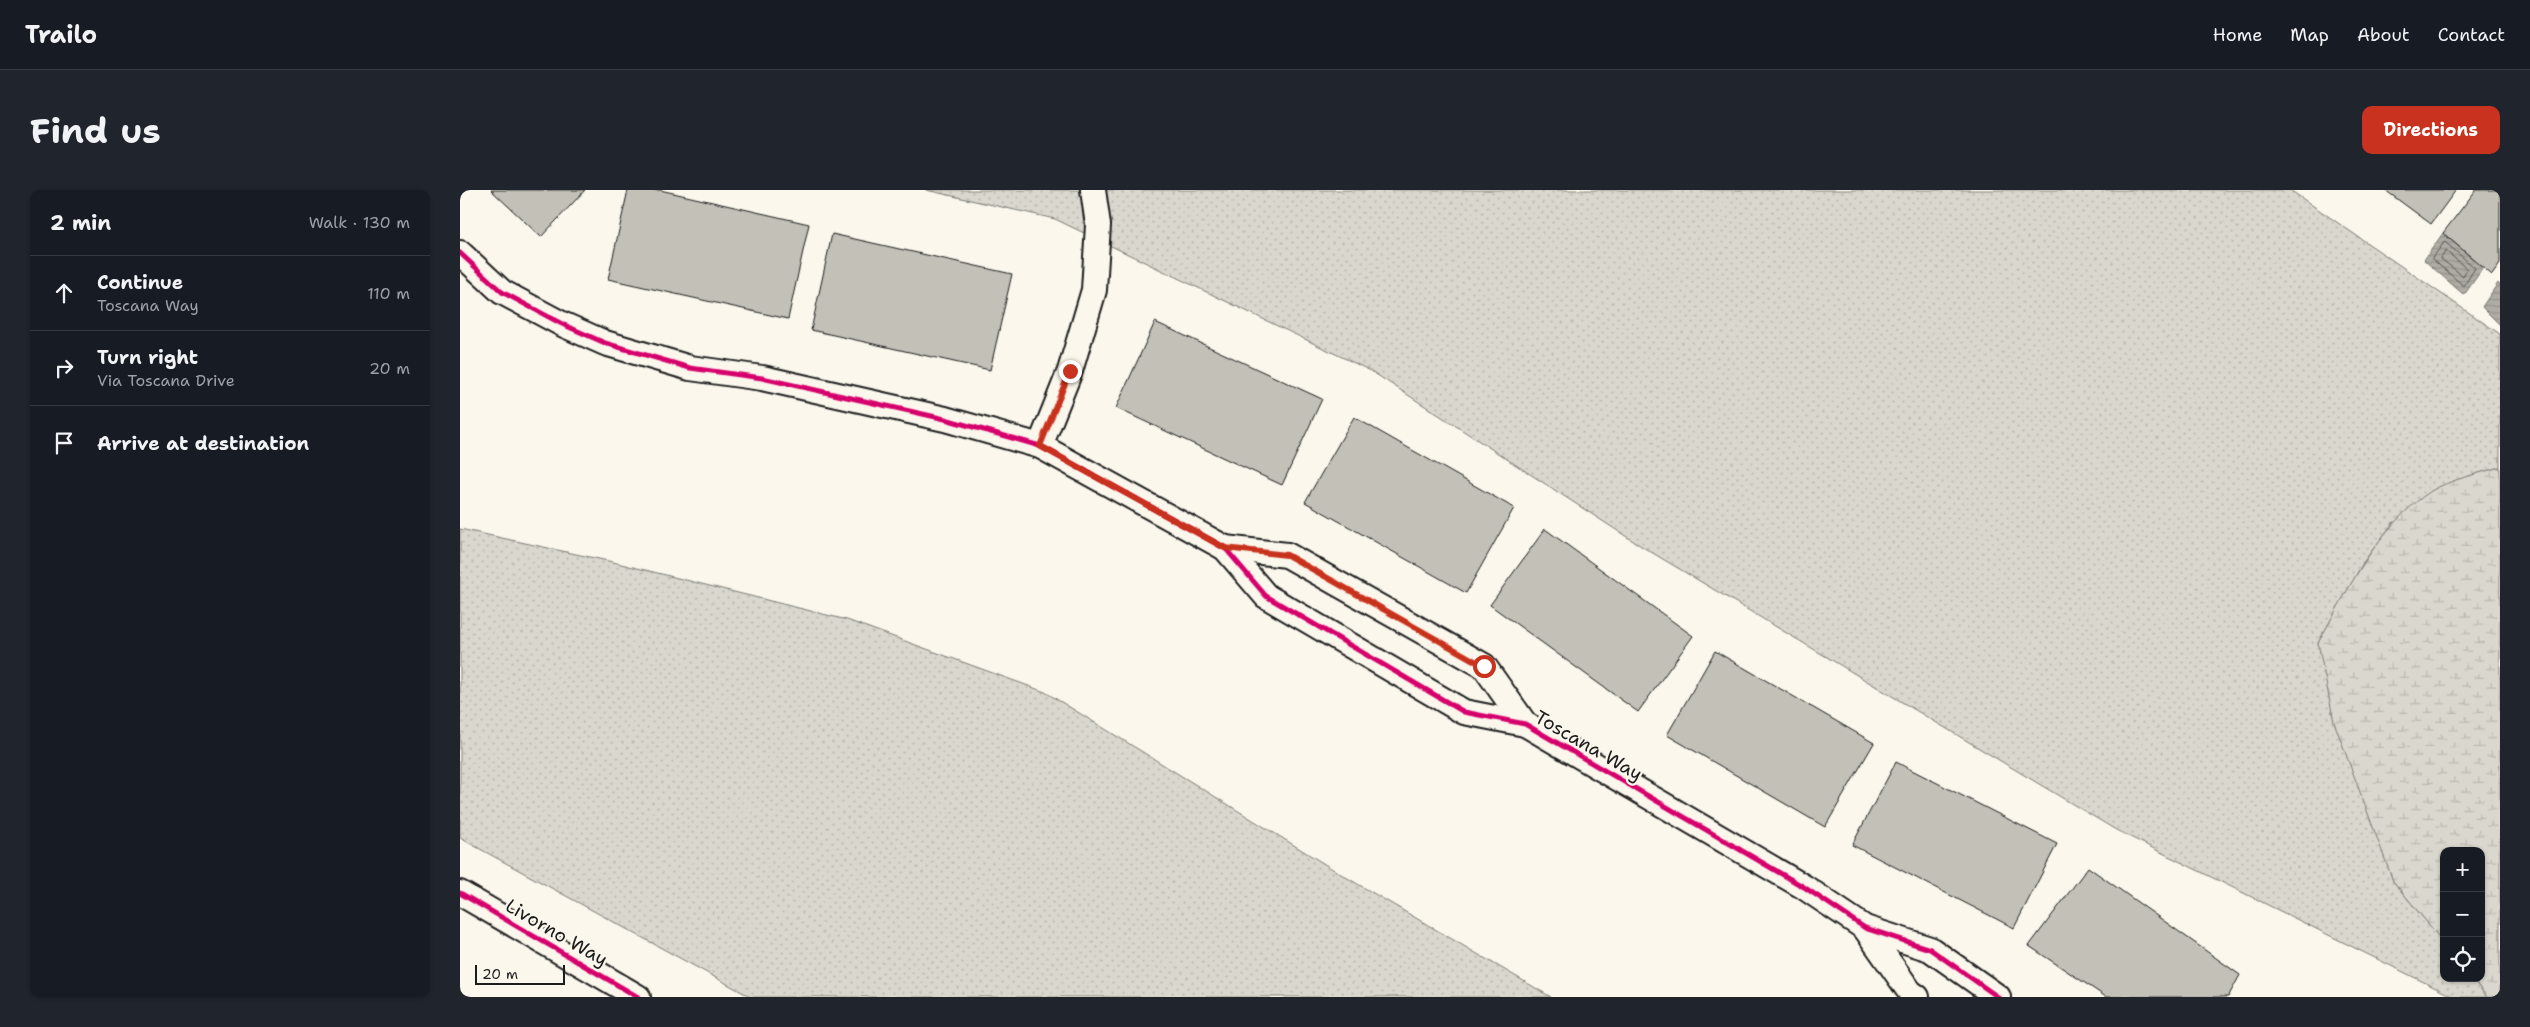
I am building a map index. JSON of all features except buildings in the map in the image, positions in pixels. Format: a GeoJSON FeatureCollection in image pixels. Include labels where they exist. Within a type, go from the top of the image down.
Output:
{"type":"FeatureCollection","features":[{"type":"Feature","properties":{"kind":"street"},"geometry":{"type":"LineString","coordinates":[[1040,446],[1070,371],[1094,290],[1098,225],[1094,190]]}},
{"type":"Feature","properties":{"kind":"street","name":"Toscana Way"},"geometry":{"type":"LineString","coordinates":[[460,253],[469,272],[562,324],[605,343],[690,368],[762,378],[945,419],[1040,446],[1225,548],[1266,596],[1464,712],[1525,724],[1804,887],[1865,928],[1930,949],[1998,997]]}},
{"type":"Feature","properties":{"kind":"street","name":"Toscana Way"},"geometry":{"type":"LineString","coordinates":[[1225,548],[1287,555],[1484,666],[1525,724]]}},
{"type":"Feature","properties":{"kind":"street","name":"Livorno Way"},"geometry":{"type":"LineString","coordinates":[[460,893],[638,997]]}},
{"type":"Feature","properties":{"kind":"street","name":"Toscana Way"},"geometry":{"type":"LineString","coordinates":[[1865,928],[1910,992],[1917,997]]}},
{"type":"Feature","properties":{"kind":"green space"},"geometry":{"type":"Polygon","coordinates":[[[926,190],[2290,190],[2500,334],[2500,467],[2476,474],[2393,523],[2364,561],[2318,643],[2393,881],[2440,938],[2440,982],[2475,982],[2487,997],[2454,997],[2116,830],[1641,546],[1371,371],[1055,219],[926,190]]]}},
{"type":"Feature","properties":{"kind":"green space"},"geometry":{"type":"Polygon","coordinates":[[[2500,467],[2500,997],[2487,997],[2475,982],[2485,982],[2485,847],[2440,847],[2440,938],[2393,881],[2334,722],[2318,643],[2353,580],[2380,540],[2395,522],[2431,491],[2465,477],[2500,467]]]}},
{"type":"Feature","properties":{"kind":"green space"},"geometry":{"type":"Polygon","coordinates":[[[460,529],[613,562],[847,620],[1045,692],[1344,876],[1551,997],[751,997],[460,838],[460,529]]]}},
{"type":"Feature","properties":{"kind":"water"},"geometry":{"type":"Polygon","coordinates":[[[2443,233],[2483,268],[2464,295],[2424,260],[2443,233]]]}},
{"type":"Feature","properties":{"kind":"water"},"geometry":{"type":"Polygon","coordinates":[[[2498,283],[2500,285],[2500,325],[2482,307],[2498,283]]]}},
{"type":"Feature","properties":{"kind":"cycle path"},"geometry":{"type":"LineString","coordinates":[[460,253],[502,292],[562,324],[605,343],[690,368],[762,378],[945,419],[1040,446],[1225,548],[1266,596],[1464,712],[1525,724],[1804,887],[1865,928],[1930,949],[1998,997]]}},
{"type":"Feature","properties":{"kind":"cycle path"},"geometry":{"type":"LineString","coordinates":[[460,893],[638,997]]}},
{"type":"Feature","properties":{"kind":"route"},"geometry":{"type":"LineString","coordinates":[[1070,371],[1040,446],[1225,548],[1287,555],[1484,666]]}}]}
